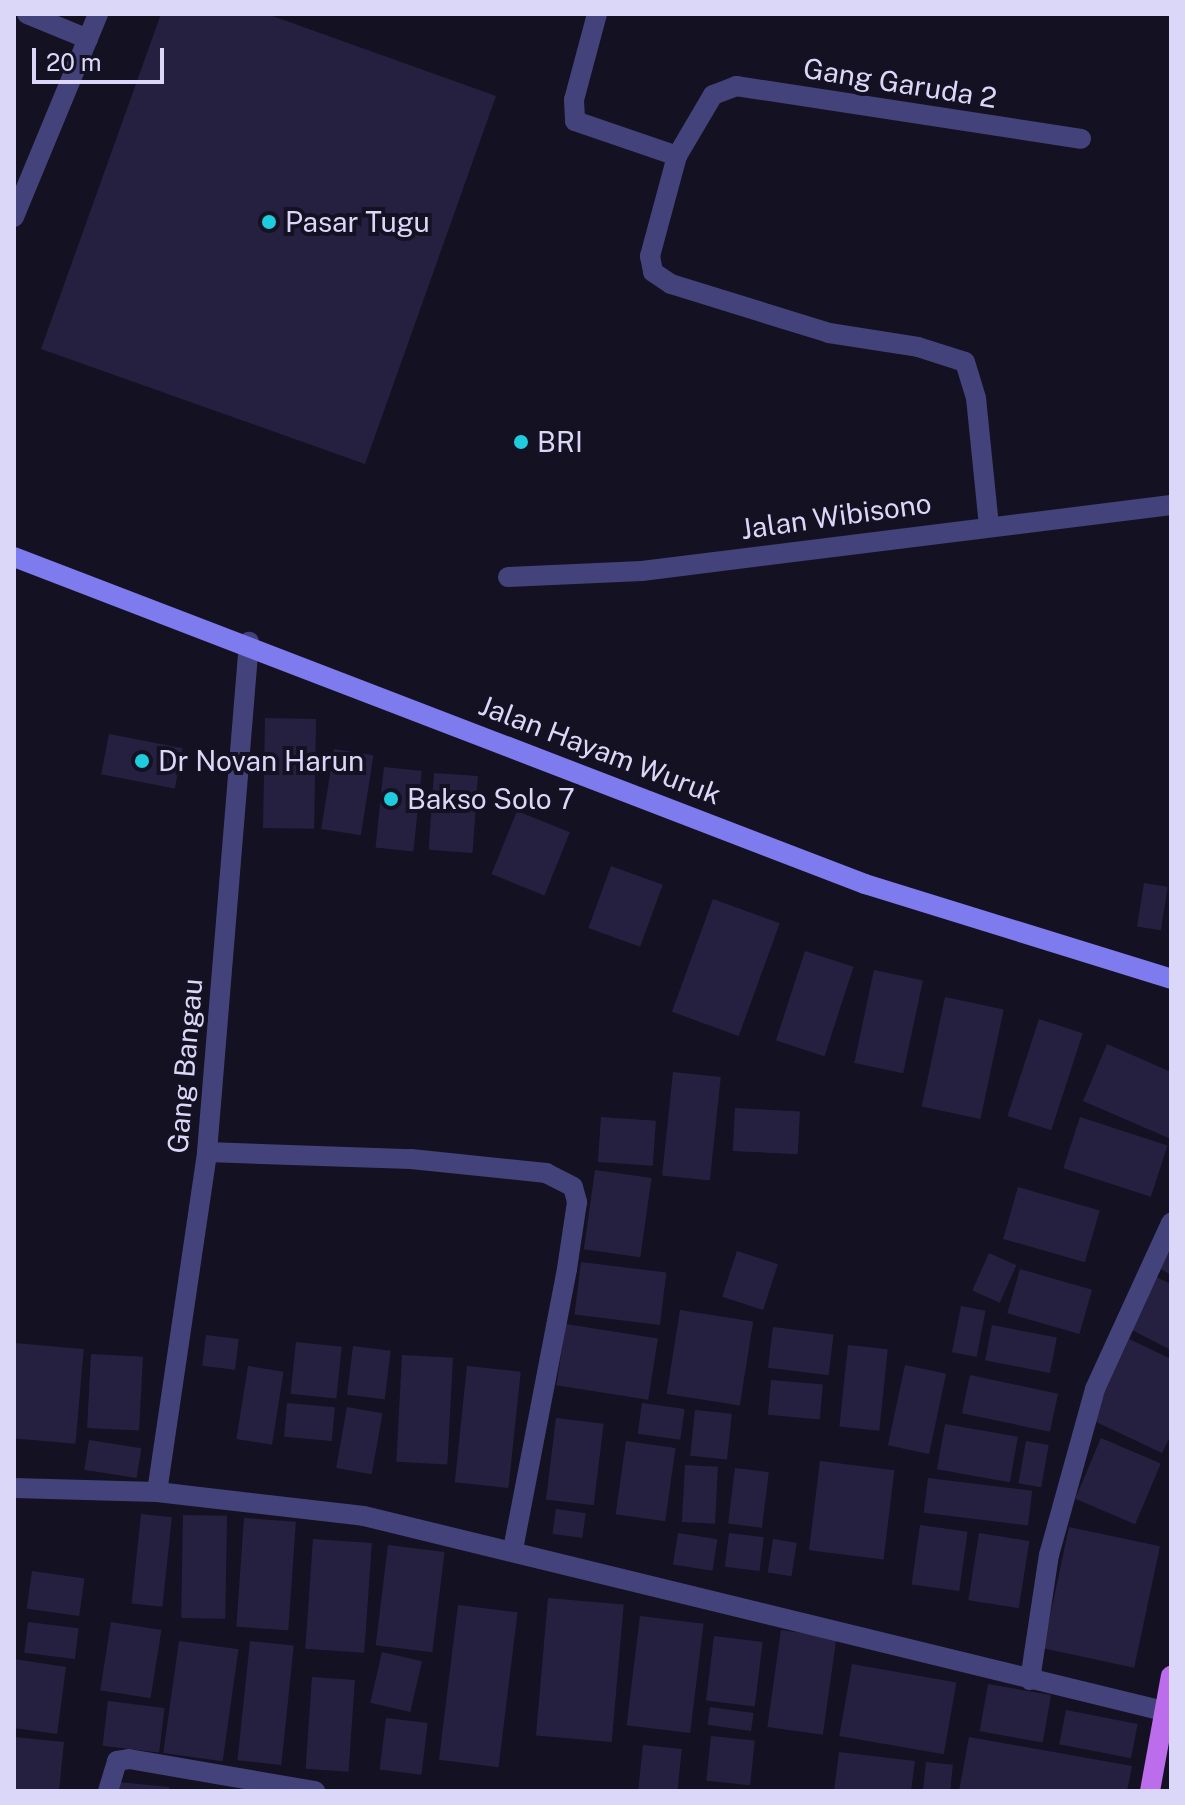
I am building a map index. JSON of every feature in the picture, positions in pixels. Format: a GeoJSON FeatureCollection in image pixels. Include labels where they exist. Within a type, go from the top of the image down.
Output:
{"type":"FeatureCollection","features":[{"type":"Feature","properties":{"kind":"main road"},"geometry":{"type":"LineString","coordinates":[[1150,1791],[1171,1676]]}},
{"type":"Feature","properties":{"kind":"street"},"geometry":{"type":"LineString","coordinates":[[27,14],[88,39]]}},
{"type":"Feature","properties":{"kind":"street"},"geometry":{"type":"LineString","coordinates":[[14,217],[98,14]]}},
{"type":"Feature","properties":{"kind":"street"},"geometry":{"type":"LineString","coordinates":[[597,14],[574,100],[575,121],[677,156],[650,256],[653,272],[671,284],[829,333],[918,347],[965,362],[976,398],[989,525]]}},
{"type":"Feature","properties":{"kind":"street","name":"Gang Garuda 2"},"geometry":{"type":"LineString","coordinates":[[677,156],[713,95],[736,86],[1081,139]]}},
{"type":"Feature","properties":{"kind":"street","name":"Jalan Wibisono"},"geometry":{"type":"LineString","coordinates":[[508,577],[642,571],[989,525],[1171,505]]}},
{"type":"Feature","properties":{"kind":"street","name":"Jalan Hayam Wuruk"},"geometry":{"type":"LineString","coordinates":[[14,557],[249,642],[865,884],[1171,979]]}},
{"type":"Feature","properties":{"kind":"street","name":"Gang Bangau"},"geometry":{"type":"LineString","coordinates":[[157,1492],[207,1152],[249,642]]}},
{"type":"Feature","properties":{"kind":"street"},"geometry":{"type":"LineString","coordinates":[[207,1152],[426,1161],[546,1173],[573,1187],[577,1202],[567,1269],[513,1549]]}},
{"type":"Feature","properties":{"kind":"street"},"geometry":{"type":"LineString","coordinates":[[1030,1680],[1049,1555],[1095,1389],[1171,1223]]}},
{"type":"Feature","properties":{"kind":"street"},"geometry":{"type":"LineString","coordinates":[[14,1488],[157,1492],[364,1516],[513,1549],[1164,1711]]}},
{"type":"Feature","properties":{"kind":"street"},"geometry":{"type":"LineString","coordinates":[[108,1791],[117,1761],[129,1759],[315,1791]]}},
{"type":"Feature","properties":{"kind":"building","name":"Pasar Tugu"},"geometry":{"type":"Polygon","coordinates":[[[161,14],[267,14],[496,96],[365,464],[41,349],[161,14]]]}},
{"type":"Feature","properties":{"kind":"building"},"geometry":{"type":"Polygon","coordinates":[[[265,718],[316,719],[314,829],[263,828],[265,718]]]}},
{"type":"Feature","properties":{"kind":"building","name":"Dr Novan Harun"},"geometry":{"type":"Polygon","coordinates":[[[109,734],[183,748],[175,789],[101,774],[109,734]]]}},
{"type":"Feature","properties":{"kind":"building"},"geometry":{"type":"Polygon","coordinates":[[[334,749],[374,755],[361,835],[321,829],[334,749]]]}},
{"type":"Feature","properties":{"kind":"building"},"geometry":{"type":"Polygon","coordinates":[[[384,767],[422,771],[413,852],[376,848],[384,767]]]}},
{"type":"Feature","properties":{"kind":"building"},"geometry":{"type":"Polygon","coordinates":[[[434,773],[478,776],[473,853],[429,850],[434,773]]]}},
{"type":"Feature","properties":{"kind":"building"},"geometry":{"type":"Polygon","coordinates":[[[517,811],[570,832],[544,895],[492,874],[517,811]]]}},
{"type":"Feature","properties":{"kind":"building"},"geometry":{"type":"Polygon","coordinates":[[[611,866],[663,885],[640,947],[588,928],[611,866]]]}},
{"type":"Feature","properties":{"kind":"building"},"geometry":{"type":"Polygon","coordinates":[[[1144,883],[1168,887],[1161,930],[1137,926],[1144,883]]]}},
{"type":"Feature","properties":{"kind":"building"},"geometry":{"type":"Polygon","coordinates":[[[713,899],[780,923],[739,1036],[672,1012],[713,899]]]}},
{"type":"Feature","properties":{"kind":"building"},"geometry":{"type":"Polygon","coordinates":[[[805,951],[854,967],[824,1056],[776,1040],[805,951]]]}},
{"type":"Feature","properties":{"kind":"building"},"geometry":{"type":"Polygon","coordinates":[[[874,970],[923,980],[903,1073],[854,1063],[874,970]]]}},
{"type":"Feature","properties":{"kind":"building"},"geometry":{"type":"Polygon","coordinates":[[[945,997],[1004,1009],[980,1119],[922,1107],[945,997]]]}},
{"type":"Feature","properties":{"kind":"building"},"geometry":{"type":"Polygon","coordinates":[[[1039,1019],[1083,1033],[1051,1130],[1007,1116],[1039,1019]]]}},
{"type":"Feature","properties":{"kind":"building"},"geometry":{"type":"Polygon","coordinates":[[[1107,1044],[1171,1072],[1171,1139],[1083,1101],[1107,1044]]]}},
{"type":"Feature","properties":{"kind":"building"},"geometry":{"type":"Polygon","coordinates":[[[673,1072],[721,1077],[710,1180],[662,1175],[673,1072]]]}},
{"type":"Feature","properties":{"kind":"building"},"geometry":{"type":"Polygon","coordinates":[[[735,1108],[800,1111],[798,1154],[733,1151],[735,1108]]]}},
{"type":"Feature","properties":{"kind":"building"},"geometry":{"type":"Polygon","coordinates":[[[601,1117],[656,1121],[653,1166],[598,1162],[601,1117]]]}},
{"type":"Feature","properties":{"kind":"building"},"geometry":{"type":"Polygon","coordinates":[[[1080,1117],[1167,1145],[1151,1197],[1063,1168],[1080,1117]]]}},
{"type":"Feature","properties":{"kind":"building"},"geometry":{"type":"Polygon","coordinates":[[[595,1170],[651,1178],[640,1257],[584,1249],[595,1170]]]}},
{"type":"Feature","properties":{"kind":"building"},"geometry":{"type":"Polygon","coordinates":[[[1018,1187],[1100,1210],[1085,1262],[1003,1239],[1018,1187]]]}},
{"type":"Feature","properties":{"kind":"building"},"geometry":{"type":"Polygon","coordinates":[[[1171,1242],[1171,1275],[1156,1266],[1171,1242]]]}},
{"type":"Feature","properties":{"kind":"building"},"geometry":{"type":"Polygon","coordinates":[[[737,1251],[778,1264],[763,1310],[722,1297],[737,1251]]]}},
{"type":"Feature","properties":{"kind":"building"},"geometry":{"type":"Polygon","coordinates":[[[989,1253],[1016,1265],[1000,1303],[972,1290],[989,1253]]]}},
{"type":"Feature","properties":{"kind":"building"},"geometry":{"type":"Polygon","coordinates":[[[581,1262],[666,1272],[660,1325],[575,1315],[581,1262]]]}},
{"type":"Feature","properties":{"kind":"building"},"geometry":{"type":"Polygon","coordinates":[[[1020,1269],[1092,1290],[1079,1334],[1007,1313],[1020,1269]]]}},
{"type":"Feature","properties":{"kind":"building"},"geometry":{"type":"Polygon","coordinates":[[[1152,1275],[1171,1284],[1171,1350],[1126,1327],[1152,1275]]]}},
{"type":"Feature","properties":{"kind":"building"},"geometry":{"type":"Polygon","coordinates":[[[961,1306],[986,1311],[977,1357],[952,1352],[961,1306]]]}},
{"type":"Feature","properties":{"kind":"building"},"geometry":{"type":"Polygon","coordinates":[[[680,1310],[753,1322],[740,1406],[667,1394],[680,1310]]]}},
{"type":"Feature","properties":{"kind":"building"},"geometry":{"type":"Polygon","coordinates":[[[566,1324],[658,1339],[648,1400],[556,1385],[566,1324]]]}},
{"type":"Feature","properties":{"kind":"building"},"geometry":{"type":"Polygon","coordinates":[[[992,1325],[1057,1338],[1050,1373],[985,1360],[992,1325]]]}},
{"type":"Feature","properties":{"kind":"building"},"geometry":{"type":"Polygon","coordinates":[[[773,1327],[834,1334],[829,1375],[768,1368],[773,1327]]]}},
{"type":"Feature","properties":{"kind":"building"},"geometry":{"type":"Polygon","coordinates":[[[206,1335],[239,1339],[235,1370],[202,1366],[206,1335]]]}},
{"type":"Feature","properties":{"kind":"building"},"geometry":{"type":"Polygon","coordinates":[[[1129,1339],[1171,1359],[1171,1435],[1162,1453],[1092,1420],[1129,1339]]]}},
{"type":"Feature","properties":{"kind":"building"},"geometry":{"type":"Polygon","coordinates":[[[296,1342],[342,1347],[336,1399],[291,1394],[296,1342]]]}},
{"type":"Feature","properties":{"kind":"building"},"geometry":{"type":"Polygon","coordinates":[[[14,1343],[84,1349],[75,1444],[14,1438],[14,1343]]]}},
{"type":"Feature","properties":{"kind":"building"},"geometry":{"type":"Polygon","coordinates":[[[848,1345],[888,1349],[879,1431],[839,1427],[848,1345]]]}},
{"type":"Feature","properties":{"kind":"building"},"geometry":{"type":"Polygon","coordinates":[[[353,1346],[391,1351],[385,1399],[347,1395],[353,1346]]]}},
{"type":"Feature","properties":{"kind":"building"},"geometry":{"type":"Polygon","coordinates":[[[91,1354],[143,1357],[139,1431],[87,1428],[91,1354]]]}},
{"type":"Feature","properties":{"kind":"building"},"geometry":{"type":"Polygon","coordinates":[[[402,1355],[453,1358],[447,1465],[396,1462],[402,1355]]]}},
{"type":"Feature","properties":{"kind":"building"},"geometry":{"type":"Polygon","coordinates":[[[905,1365],[946,1374],[929,1454],[888,1445],[905,1365]]]}},
{"type":"Feature","properties":{"kind":"building"},"geometry":{"type":"Polygon","coordinates":[[[248,1366],[284,1372],[272,1445],[236,1439],[248,1366]]]}},
{"type":"Feature","properties":{"kind":"building"},"geometry":{"type":"Polygon","coordinates":[[[467,1366],[521,1372],[508,1488],[455,1482],[467,1366]]]}},
{"type":"Feature","properties":{"kind":"building"},"geometry":{"type":"Polygon","coordinates":[[[970,1375],[1058,1394],[1050,1432],[962,1413],[970,1375]]]}},
{"type":"Feature","properties":{"kind":"building"},"geometry":{"type":"Polygon","coordinates":[[[771,1380],[823,1385],[820,1419],[768,1415],[771,1380]]]}},
{"type":"Feature","properties":{"kind":"building"},"geometry":{"type":"Polygon","coordinates":[[[287,1403],[335,1407],[332,1441],[284,1437],[287,1403]]]}},
{"type":"Feature","properties":{"kind":"building"},"geometry":{"type":"Polygon","coordinates":[[[642,1403],[685,1409],[680,1440],[638,1434],[642,1403]]]}},
{"type":"Feature","properties":{"kind":"building"},"geometry":{"type":"Polygon","coordinates":[[[347,1407],[382,1413],[372,1474],[336,1468],[347,1407]]]}},
{"type":"Feature","properties":{"kind":"building"},"geometry":{"type":"Polygon","coordinates":[[[695,1410],[732,1414],[727,1460],[690,1456],[695,1410]]]}},
{"type":"Feature","properties":{"kind":"building"},"geometry":{"type":"Polygon","coordinates":[[[556,1418],[604,1424],[594,1505],[546,1499],[556,1418]]]}},
{"type":"Feature","properties":{"kind":"building"},"geometry":{"type":"Polygon","coordinates":[[[945,1424],[1018,1437],[1010,1482],[937,1469],[945,1424]]]}},
{"type":"Feature","properties":{"kind":"building"},"geometry":{"type":"Polygon","coordinates":[[[1101,1438],[1161,1463],[1135,1524],[1075,1499],[1101,1438]]]}},
{"type":"Feature","properties":{"kind":"building"},"geometry":{"type":"Polygon","coordinates":[[[89,1440],[141,1448],[137,1478],[84,1470],[89,1440]]]}},
{"type":"Feature","properties":{"kind":"building"},"geometry":{"type":"Polygon","coordinates":[[[626,1441],[676,1448],[665,1521],[616,1514],[626,1441]]]}},
{"type":"Feature","properties":{"kind":"building"},"geometry":{"type":"Polygon","coordinates":[[[1026,1441],[1049,1445],[1041,1487],[1019,1483],[1026,1441]]]}},
{"type":"Feature","properties":{"kind":"building"},"geometry":{"type":"Polygon","coordinates":[[[820,1461],[894,1470],[883,1559],[809,1550],[820,1461]]]}},
{"type":"Feature","properties":{"kind":"building"},"geometry":{"type":"Polygon","coordinates":[[[685,1465],[718,1467],[715,1524],[682,1522],[685,1465]]]}},
{"type":"Feature","properties":{"kind":"building"},"geometry":{"type":"Polygon","coordinates":[[[735,1468],[769,1472],[762,1528],[728,1524],[735,1468]]]}},
{"type":"Feature","properties":{"kind":"building"},"geometry":{"type":"Polygon","coordinates":[[[928,1478],[1032,1491],[1028,1526],[924,1513],[928,1478]]]}},
{"type":"Feature","properties":{"kind":"building"},"geometry":{"type":"Polygon","coordinates":[[[556,1509],[586,1513],[582,1538],[553,1534],[556,1509]]]}},
{"type":"Feature","properties":{"kind":"building"},"geometry":{"type":"Polygon","coordinates":[[[141,1514],[172,1517],[162,1607],[132,1604],[141,1514]]]}},
{"type":"Feature","properties":{"kind":"building"},"geometry":{"type":"Polygon","coordinates":[[[183,1515],[227,1516],[225,1619],[181,1618],[183,1515]]]}},
{"type":"Feature","properties":{"kind":"building"},"geometry":{"type":"Polygon","coordinates":[[[244,1518],[296,1522],[288,1630],[236,1627],[244,1518]]]}},
{"type":"Feature","properties":{"kind":"building"},"geometry":{"type":"Polygon","coordinates":[[[920,1525],[968,1532],[959,1591],[912,1584],[920,1525]]]}},
{"type":"Feature","properties":{"kind":"building"},"geometry":{"type":"Polygon","coordinates":[[[1069,1527],[1160,1546],[1134,1668],[1043,1648],[1069,1527]]]}},
{"type":"Feature","properties":{"kind":"building"},"geometry":{"type":"Polygon","coordinates":[[[678,1533],[718,1539],[713,1571],[673,1565],[678,1533]]]}},
{"type":"Feature","properties":{"kind":"building"},"geometry":{"type":"Polygon","coordinates":[[[729,1533],[764,1537],[760,1571],[725,1567],[729,1533]]]}},
{"type":"Feature","properties":{"kind":"building"},"geometry":{"type":"Polygon","coordinates":[[[979,1533],[1029,1541],[1019,1608],[968,1600],[979,1533]]]}},
{"type":"Feature","properties":{"kind":"building"},"geometry":{"type":"Polygon","coordinates":[[[313,1539],[372,1543],[364,1653],[305,1649],[313,1539]]]}},
{"type":"Feature","properties":{"kind":"building"},"geometry":{"type":"Polygon","coordinates":[[[773,1539],[797,1543],[791,1576],[768,1573],[773,1539]]]}},
{"type":"Feature","properties":{"kind":"building"},"geometry":{"type":"Polygon","coordinates":[[[388,1545],[445,1552],[432,1652],[376,1645],[388,1545]]]}},
{"type":"Feature","properties":{"kind":"building"},"geometry":{"type":"Polygon","coordinates":[[[32,1571],[84,1578],[79,1616],[27,1609],[32,1571]]]}},
{"type":"Feature","properties":{"kind":"building"},"geometry":{"type":"Polygon","coordinates":[[[548,1598],[624,1605],[612,1742],[536,1735],[548,1598]]]}},
{"type":"Feature","properties":{"kind":"building"},"geometry":{"type":"Polygon","coordinates":[[[458,1605],[518,1612],[499,1767],[439,1760],[458,1605]]]}},
{"type":"Feature","properties":{"kind":"building"},"geometry":{"type":"Polygon","coordinates":[[[640,1616],[704,1624],[690,1733],[627,1725],[640,1616]]]}},
{"type":"Feature","properties":{"kind":"building"},"geometry":{"type":"Polygon","coordinates":[[[28,1622],[79,1628],[75,1659],[24,1653],[28,1622]]]}},
{"type":"Feature","properties":{"kind":"building"},"geometry":{"type":"Polygon","coordinates":[[[111,1622],[161,1630],[151,1698],[100,1690],[111,1622]]]}},
{"type":"Feature","properties":{"kind":"building"},"geometry":{"type":"Polygon","coordinates":[[[781,1630],[836,1638],[823,1735],[767,1727],[781,1630]]]}},
{"type":"Feature","properties":{"kind":"building"},"geometry":{"type":"Polygon","coordinates":[[[714,1636],[763,1642],[755,1706],[706,1701],[714,1636]]]}},
{"type":"Feature","properties":{"kind":"building"},"geometry":{"type":"Polygon","coordinates":[[[179,1641],[238,1649],[223,1761],[163,1753],[179,1641]]]}},
{"type":"Feature","properties":{"kind":"building"},"geometry":{"type":"Polygon","coordinates":[[[250,1641],[294,1646],[281,1765],[237,1760],[250,1641]]]}},
{"type":"Feature","properties":{"kind":"building"},"geometry":{"type":"Polygon","coordinates":[[[382,1652],[422,1661],[410,1712],[370,1703],[382,1652]]]}},
{"type":"Feature","properties":{"kind":"building"},"geometry":{"type":"Polygon","coordinates":[[[14,1659],[66,1667],[57,1734],[14,1728],[14,1659]]]}},
{"type":"Feature","properties":{"kind":"building"},"geometry":{"type":"Polygon","coordinates":[[[852,1664],[956,1682],[944,1754],[839,1736],[852,1664]]]}},
{"type":"Feature","properties":{"kind":"building"},"geometry":{"type":"Polygon","coordinates":[[[312,1677],[355,1680],[348,1772],[306,1769],[312,1677]]]}},
{"type":"Feature","properties":{"kind":"building"},"geometry":{"type":"Polygon","coordinates":[[[988,1684],[1051,1695],[1043,1742],[980,1731],[988,1684]]]}},
{"type":"Feature","properties":{"kind":"building"},"geometry":{"type":"Polygon","coordinates":[[[108,1701],[165,1708],[159,1753],[103,1746],[108,1701]]]}},
{"type":"Feature","properties":{"kind":"building"},"geometry":{"type":"Polygon","coordinates":[[[710,1707],[754,1713],[751,1731],[707,1725],[710,1707]]]}},
{"type":"Feature","properties":{"kind":"building"},"geometry":{"type":"Polygon","coordinates":[[[1066,1710],[1138,1724],[1131,1758],[1059,1744],[1066,1710]]]}},
{"type":"Feature","properties":{"kind":"building"},"geometry":{"type":"Polygon","coordinates":[[[386,1718],[428,1723],[421,1775],[380,1770],[386,1718]]]}},
{"type":"Feature","properties":{"kind":"building"},"geometry":{"type":"Polygon","coordinates":[[[711,1736],[755,1741],[750,1785],[706,1781],[711,1736]]]}},
{"type":"Feature","properties":{"kind":"building"},"geometry":{"type":"Polygon","coordinates":[[[14,1737],[64,1742],[59,1791],[14,1791],[14,1737]]]}},
{"type":"Feature","properties":{"kind":"building"},"geometry":{"type":"Polygon","coordinates":[[[969,1737],[1132,1766],[1127,1791],[959,1791],[969,1737]]]}},
{"type":"Feature","properties":{"kind":"building"},"geometry":{"type":"Polygon","coordinates":[[[643,1745],[682,1749],[677,1791],[638,1791],[643,1745]]]}},
{"type":"Feature","properties":{"kind":"building"},"geometry":{"type":"Polygon","coordinates":[[[839,1752],[915,1761],[911,1791],[834,1791],[839,1752]]]}},
{"type":"Feature","properties":{"kind":"building"},"geometry":{"type":"Polygon","coordinates":[[[926,1762],[953,1765],[950,1791],[923,1791],[926,1762]]]}},
{"type":"Feature","properties":{"kind":"building"},"geometry":{"type":"Polygon","coordinates":[[[118,1782],[169,1787],[169,1791],[117,1791],[118,1782]]]}},
{"type":"Feature","properties":{"kind":"place","name":"Pasar Tugu"},"geometry":{"type":"Point","coordinates":[269,222]}},
{"type":"Feature","properties":{"kind":"place","name":"BRI"},"geometry":{"type":"Point","coordinates":[521,442]}},
{"type":"Feature","properties":{"kind":"place","name":"Dr Novan Harun"},"geometry":{"type":"Point","coordinates":[142,761]}},
{"type":"Feature","properties":{"kind":"place","name":"Bakso Solo 7"},"geometry":{"type":"Point","coordinates":[391,799]}}]}
